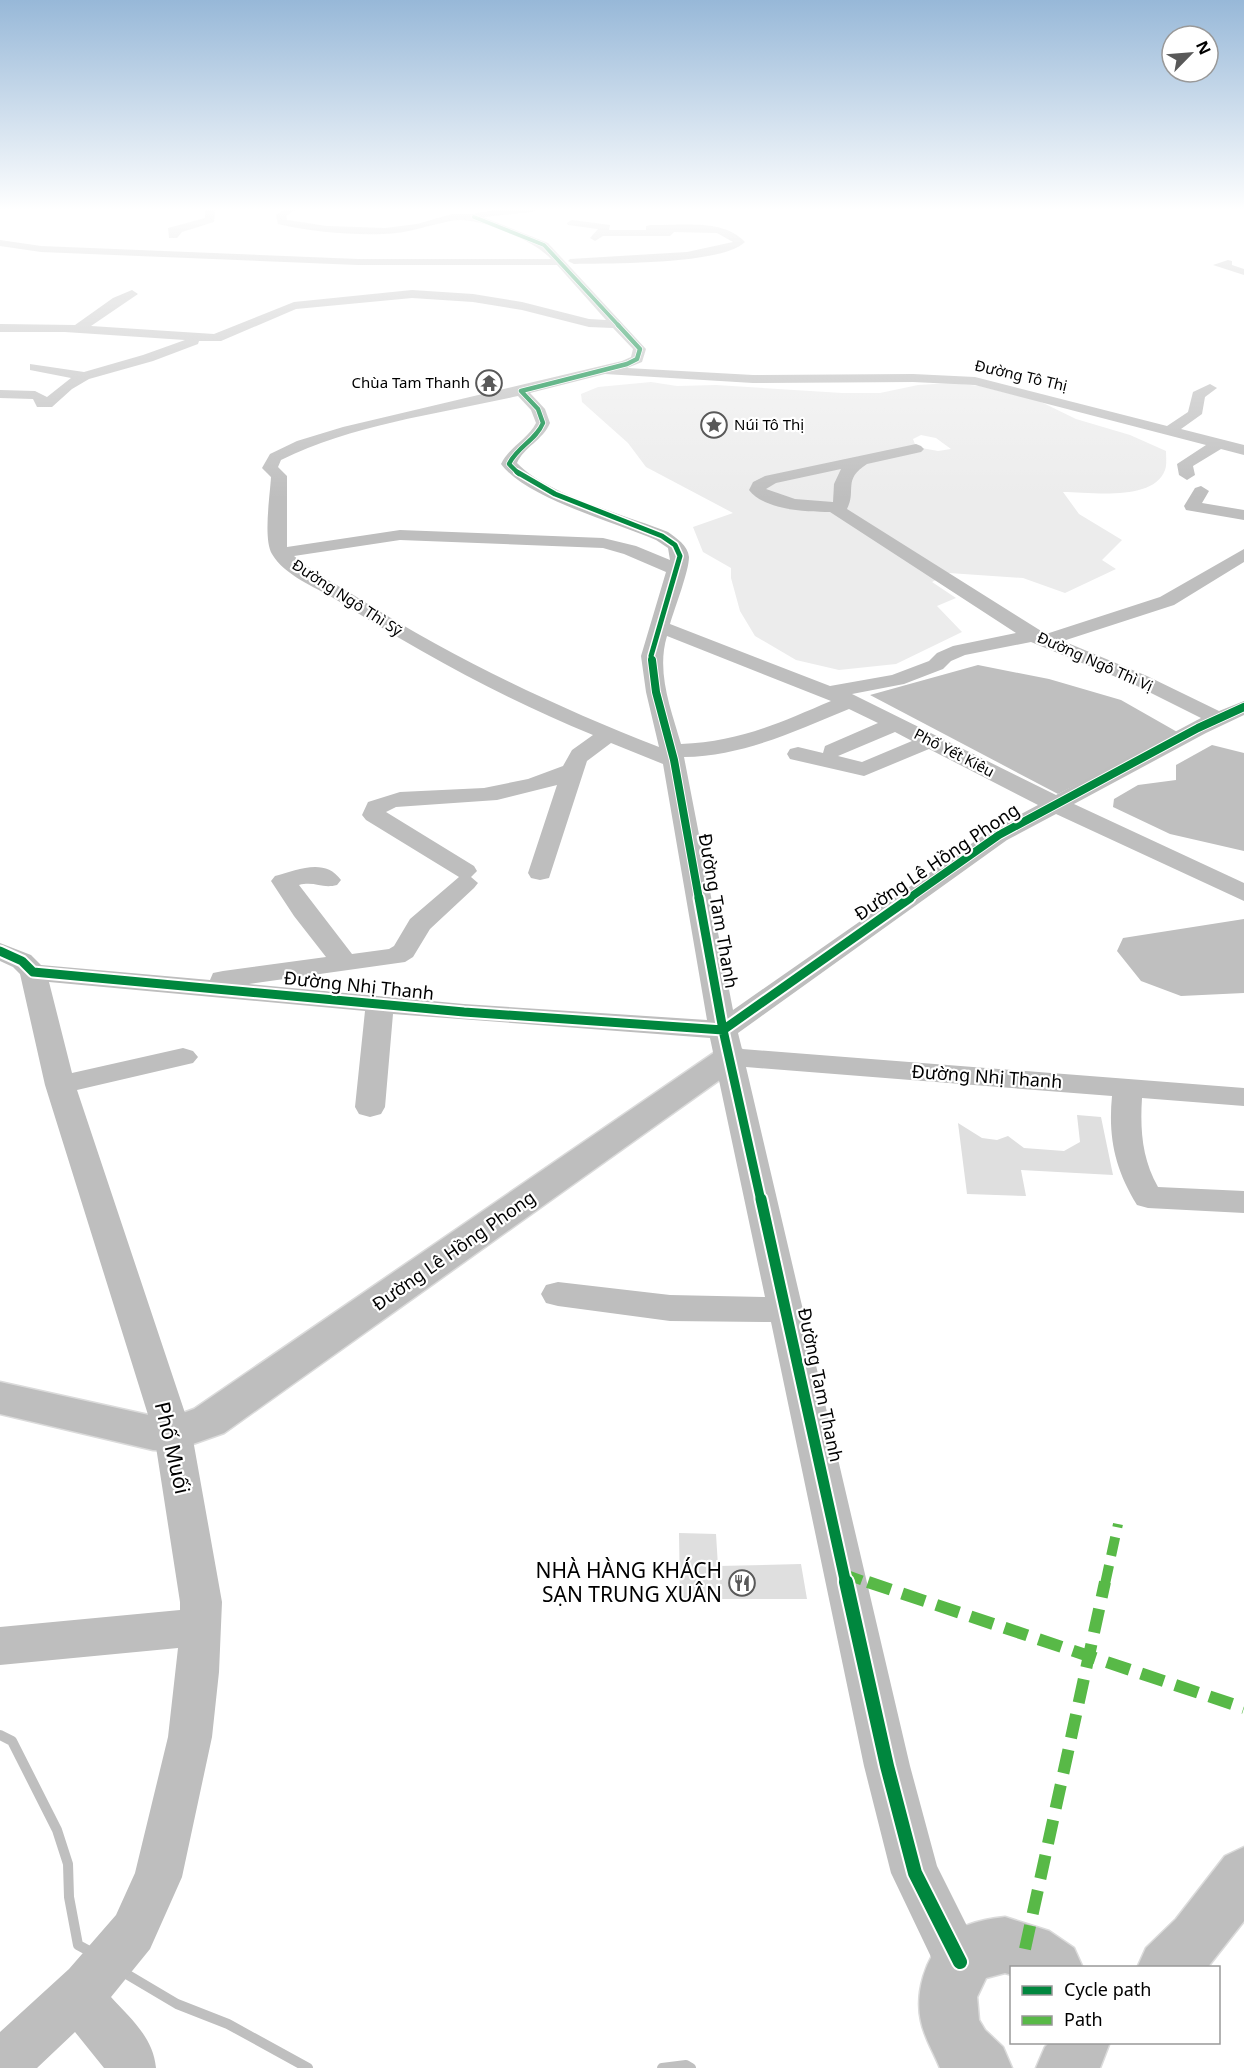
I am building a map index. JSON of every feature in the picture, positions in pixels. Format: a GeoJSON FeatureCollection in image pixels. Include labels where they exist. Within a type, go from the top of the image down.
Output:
{"type":"FeatureCollection","features":[{"type":"Feature","properties":{"kind":"main road","name":"Đường Lê Hồng Phong"},"geometry":{"type":"LineString","coordinates":[[172,1434],[209,1421],[227,1410],[727,1044]]}},
{"type":"Feature","properties":{"kind":"main road"},"geometry":{"type":"LineString","coordinates":[[0,1398],[135,1430],[172,1434]]}},
{"type":"Feature","properties":{"kind":"main road"},"geometry":{"type":"LineString","coordinates":[[1168,1966],[1196,1939],[1244,1875]]}},
{"type":"Feature","properties":{"kind":"main road"},"geometry":{"type":"LineString","coordinates":[[982,2068],[963,2050],[949,2019],[948,1988],[960,1962],[982,1947],[1010,1944],[1038,1954],[1052,1966]]}},
{"type":"Feature","properties":{"kind":"main road"},"geometry":{"type":"LineString","coordinates":[[1066,2068],[1071,2065],[1080,2044]]}},
{"type":"Feature","properties":{"kind":"street"},"geometry":{"type":"LineString","coordinates":[[77,329],[91,322],[112,306]]}},
{"type":"Feature","properties":{"kind":"street"},"geometry":{"type":"LineString","coordinates":[[257,307],[290,306]]}},
{"type":"Feature","properties":{"kind":"street"},"geometry":{"type":"LineString","coordinates":[[0,328],[77,329],[201,338],[225,336],[247,324],[300,306]]}},
{"type":"Feature","properties":{"kind":"street"},"geometry":{"type":"LineString","coordinates":[[519,306],[589,323],[618,324]]}},
{"type":"Feature","properties":{"kind":"street"},"geometry":{"type":"LineString","coordinates":[[280,553],[400,535],[603,543],[630,550],[678,570],[680,556],[675,545],[662,536],[535,485],[512,471],[509,464],[513,452],[542,429],[543,423],[538,409],[521,391],[634,362],[641,354],[637,344],[618,324],[609,306]]}},
{"type":"Feature","properties":{"kind":"street"},"geometry":{"type":"LineString","coordinates":[[0,394],[28,394],[40,397],[42,404],[47,404],[67,386],[84,375],[148,358],[201,338]]}},
{"type":"Feature","properties":{"kind":"street"},"geometry":{"type":"LineString","coordinates":[[35,367],[84,375]]}},
{"type":"Feature","properties":{"kind":"street","name":"Đường Tô Thị"},"geometry":{"type":"LineString","coordinates":[[605,370],[774,379],[902,378],[975,381],[1244,450]]}},
{"type":"Feature","properties":{"kind":"street"},"geometry":{"type":"LineString","coordinates":[[1170,430],[1195,414],[1198,395],[1210,388]]}},
{"type":"Feature","properties":{"kind":"street","name":"Đường Ngô Thì Sỹ"},"geometry":{"type":"LineString","coordinates":[[521,391],[348,430],[302,444],[275,457],[270,468],[279,476],[277,543],[280,553],[380,621],[509,690],[607,735],[672,756]]}},
{"type":"Feature","properties":{"kind":"street"},"geometry":{"type":"LineString","coordinates":[[1187,475],[1185,464],[1220,443]]}},
{"type":"Feature","properties":{"kind":"street"},"geometry":{"type":"LineString","coordinates":[[862,460],[845,472],[839,489],[841,505],[808,506],[766,496],[757,488],[771,479],[862,460],[916,449]]}},
{"type":"Feature","properties":{"kind":"street"},"geometry":{"type":"LineString","coordinates":[[1201,491],[1192,506],[1244,515]]}},
{"type":"Feature","properties":{"kind":"street","name":"Đường Ngô Thì Vị"},"geometry":{"type":"LineString","coordinates":[[833,507],[1040,638],[1130,676],[1217,718]]}},
{"type":"Feature","properties":{"kind":"street"},"geometry":{"type":"LineString","coordinates":[[830,692],[897,680],[936,665],[944,657],[960,650],[1040,638],[1167,601],[1244,554]]}},
{"type":"Feature","properties":{"kind":"street","name":"Đường Tam Thanh"},"geometry":{"type":"LineString","coordinates":[[678,570],[658,626],[651,656],[656,692],[672,756],[727,1044],[887,1766],[915,1873],[960,1962]]}},
{"type":"Feature","properties":{"kind":"street","name":"Phố Yết Kiêu"},"geometry":{"type":"LineString","coordinates":[[658,626],[850,701],[1055,804],[1244,893]]}},
{"type":"Feature","properties":{"kind":"street"},"geometry":{"type":"LineString","coordinates":[[672,756],[750,742],[850,701]]}},
{"type":"Feature","properties":{"kind":"street","name":"Đường Lê Hồng Phong"},"geometry":{"type":"LineString","coordinates":[[727,1044],[999,835],[1217,718],[1244,707]]}},
{"type":"Feature","properties":{"kind":"street"},"geometry":{"type":"LineString","coordinates":[[833,751],[895,724]]}},
{"type":"Feature","properties":{"kind":"street"},"geometry":{"type":"LineString","coordinates":[[540,873],[573,770],[580,755],[607,735]]}},
{"type":"Feature","properties":{"kind":"street"},"geometry":{"type":"LineString","coordinates":[[798,754],[864,769],[930,741]]}},
{"type":"Feature","properties":{"kind":"street"},"geometry":{"type":"LineString","coordinates":[[200,986],[241,975],[396,956],[404,951],[423,920],[465,877],[374,815],[376,807],[397,798],[412,796],[461,797],[495,794],[557,777],[573,770]]}},
{"type":"Feature","properties":{"kind":"street"},"geometry":{"type":"LineString","coordinates":[[328,880],[318,873],[284,881],[303,911],[345,963]]}},
{"type":"Feature","properties":{"kind":"street"},"geometry":{"type":"LineString","coordinates":[[0,951],[22,961],[33,972]]}},
{"type":"Feature","properties":{"kind":"street","name":"Đường Nhị Thanh"},"geometry":{"type":"LineString","coordinates":[[33,972],[200,986],[380,1005],[1128,1088],[1244,1096]]}},
{"type":"Feature","properties":{"kind":"street","name":"Phố Muối"},"geometry":{"type":"LineString","coordinates":[[33,972],[60,1085],[172,1434],[201,1602],[190,1737],[158,1877],[134,1932],[82,1991]]}},
{"type":"Feature","properties":{"kind":"street"},"geometry":{"type":"LineString","coordinates":[[370,1107],[380,1005]]}},
{"type":"Feature","properties":{"kind":"street"},"geometry":{"type":"LineString","coordinates":[[60,1085],[183,1057]]}},
{"type":"Feature","properties":{"kind":"street"},"geometry":{"type":"LineString","coordinates":[[1128,1088],[1124,1126],[1129,1163],[1148,1197],[1244,1202]]}},
{"type":"Feature","properties":{"kind":"street"},"geometry":{"type":"LineString","coordinates":[[558,1294],[670,1308],[786,1310]]}},
{"type":"Feature","properties":{"kind":"street"},"geometry":{"type":"LineString","coordinates":[[0,1646],[200,1627]]}},
{"type":"Feature","properties":{"kind":"street"},"geometry":{"type":"LineString","coordinates":[[0,2067],[82,1991],[129,2055],[130,2068]]}},
{"type":"Feature","properties":{"kind":"shaded area"},"geometry":{"type":"Polygon","coordinates":[[[651,382],[677,386],[716,385],[842,393],[880,393],[918,385],[951,383],[980,386],[1039,401],[1076,419],[1130,435],[1166,451],[1166,466],[1158,480],[1148,487],[1135,491],[1063,492],[1079,514],[1122,540],[1102,560],[1116,569],[1065,593],[1023,578],[949,573],[932,582],[956,598],[937,606],[962,632],[896,664],[839,670],[796,660],[755,636],[740,611],[731,578],[731,568],[703,552],[693,527],[733,513],[646,467],[628,443],[582,402],[581,394],[598,387],[651,382]],[[921,435],[913,439],[916,447],[938,451],[951,449],[936,438],[921,435]]]}},
{"type":"Feature","properties":{"kind":"shaded area"},"geometry":{"type":"Polygon","coordinates":[[[978,665],[1049,679],[1121,700],[1179,733],[1058,794],[870,695],[978,665]]]}},
{"type":"Feature","properties":{"kind":"shaded area"},"geometry":{"type":"Polygon","coordinates":[[[1212,745],[1244,753],[1244,851],[1170,834],[1113,807],[1114,799],[1138,785],[1176,780],[1176,765],[1212,745]]]}},
{"type":"Feature","properties":{"kind":"shaded area"},"geometry":{"type":"Polygon","coordinates":[[[1244,919],[1244,993],[1181,996],[1141,981],[1117,951],[1123,938],[1244,919]]]}},
{"type":"Feature","properties":{"kind":"building"},"geometry":{"type":"Polygon","coordinates":[[[1077,1115],[1101,1117],[1113,1175],[1021,1170],[1026,1196],[967,1194],[958,1123],[982,1138],[997,1140],[1008,1136],[1024,1148],[1064,1151],[1080,1142],[1077,1115]]]}},
{"type":"Feature","properties":{"kind":"building","name":"NHÀ HÀNG KHÁCH SẠN TRUNG XUÂN"},"geometry":{"type":"Polygon","coordinates":[[[679,1533],[716,1534],[718,1566],[801,1564],[807,1599],[680,1599],[679,1533]]]}},
{"type":"Feature","properties":{"kind":"waterway"},"geometry":{"type":"LineString","coordinates":[[0,1735],[12,1741],[57,1830],[68,1864],[69,1897],[78,1945],[91,1952]]}},
{"type":"Feature","properties":{"kind":"waterway"},"geometry":{"type":"LineString","coordinates":[[123,1972],[177,2004],[228,2024],[308,2068]]}},
{"type":"Feature","properties":{"kind":"waterway"},"geometry":{"type":"LineString","coordinates":[[662,2068],[686,2065],[691,2068]]}},
{"type":"Feature","properties":{"kind":"marked path"},"geometry":{"type":"LineString","coordinates":[[1025,1949],[1118,1524]]}},
{"type":"Feature","properties":{"kind":"marked path"},"geometry":{"type":"LineString","coordinates":[[844,1574],[1244,1708]]}},
{"type":"Feature","properties":{"kind":"cycle path"},"geometry":{"type":"LineString","coordinates":[[600,306],[640,349],[637,359],[627,364],[521,391],[538,409],[543,423],[541,429],[516,451],[509,464],[518,473],[555,494],[662,536],[675,545],[680,556],[651,656],[656,692],[674,760],[723,1030],[887,1766],[915,1873],[960,1962]]}},
{"type":"Feature","properties":{"kind":"cycle path"},"geometry":{"type":"LineString","coordinates":[[0,951],[22,961],[33,972],[464,1012],[723,1030],[999,835],[1198,728],[1244,707]]}},
{"type":"Feature","properties":{"kind":"place","name":"Chùa Tam Thanh"},"geometry":{"type":"Point","coordinates":[489,383]}},
{"type":"Feature","properties":{"kind":"place","name":"Núi Tô Thị"},"geometry":{"type":"Point","coordinates":[714,425]}},
{"type":"Feature","properties":{"kind":"place","name":"NHÀ HÀNG KHÁCH SẠN TRUNG XUÂN"},"geometry":{"type":"Point","coordinates":[742,1583]}}]}
